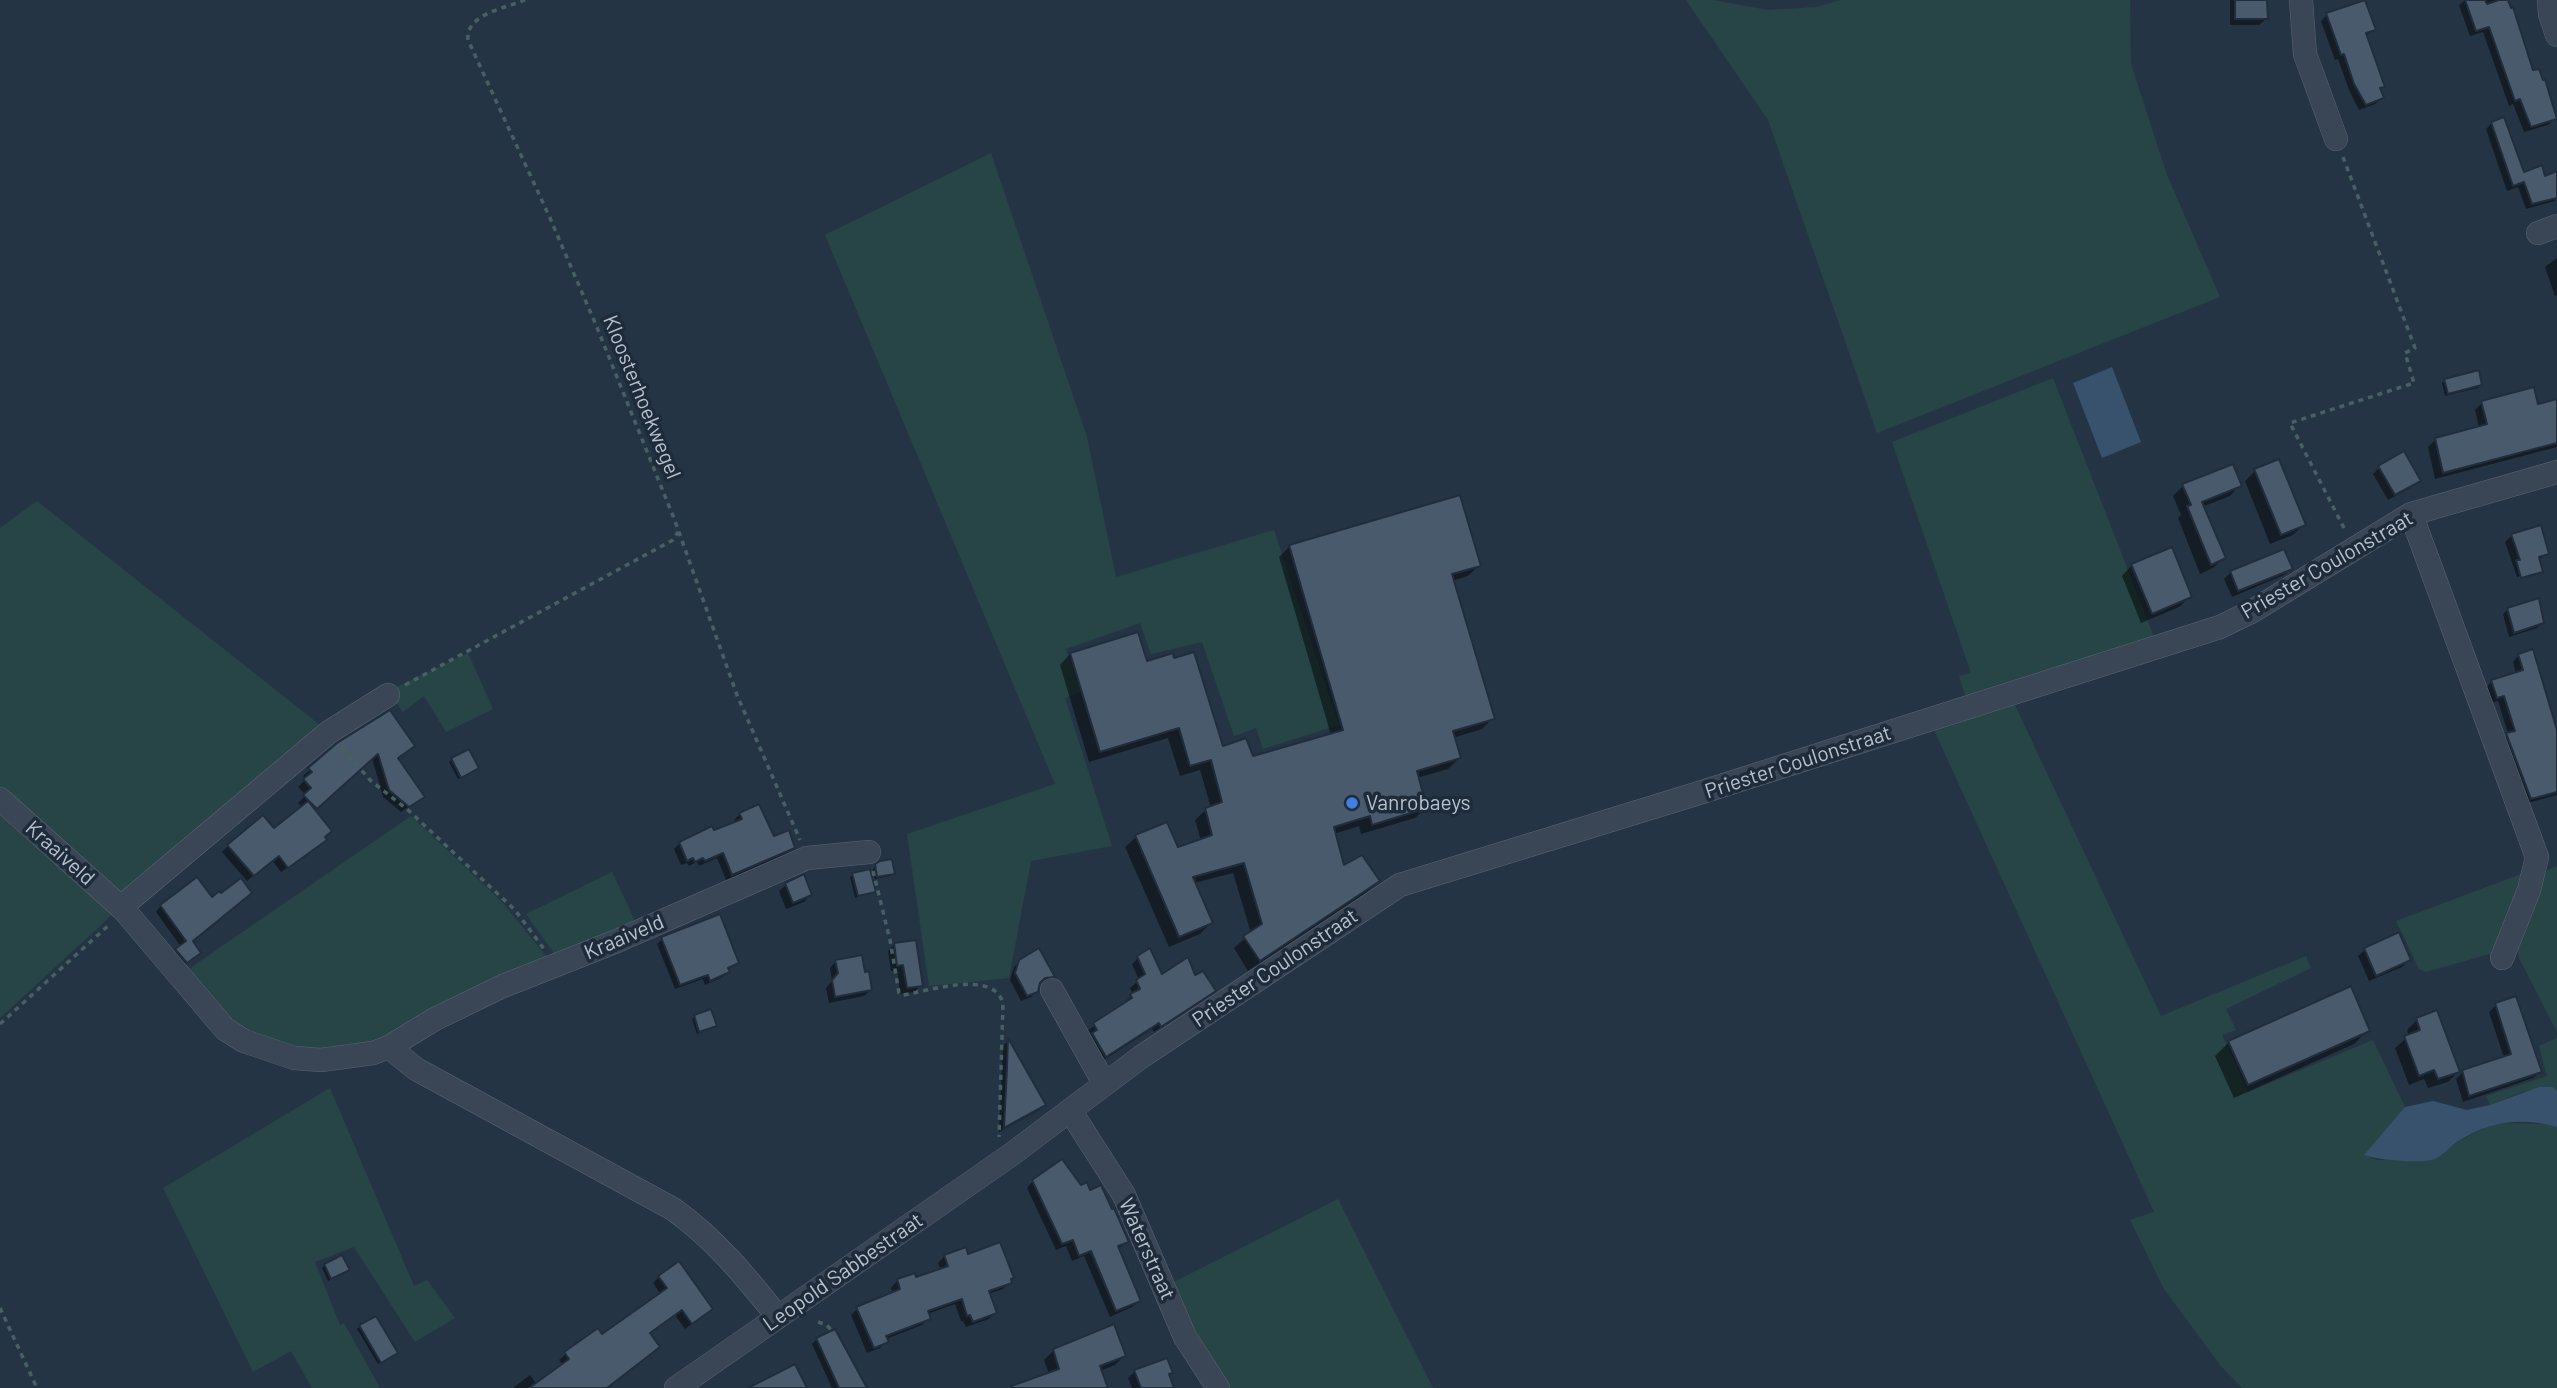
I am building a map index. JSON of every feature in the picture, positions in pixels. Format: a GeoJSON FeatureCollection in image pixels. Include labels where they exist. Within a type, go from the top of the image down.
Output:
{"type":"FeatureCollection","features":[{"type":"Feature","properties":{"kind":"street"},"geometry":{"type":"LineString","coordinates":[[2301,0],[2305,54],[2336,139]]}},
{"type":"Feature","properties":{"kind":"street"},"geometry":{"type":"LineString","coordinates":[[2549,0],[2550,14],[2557,35]]}},
{"type":"Feature","properties":{"kind":"street","name":"Priester Coulonstraat"},"geometry":{"type":"LineString","coordinates":[[1071,1112],[1104,1083],[1400,885],[2220,627],[2411,514],[2557,472]]}},
{"type":"Feature","properties":{"kind":"street"},"geometry":{"type":"LineString","coordinates":[[2411,514],[2547,857],[2529,890],[2502,958]]}},
{"type":"Feature","properties":{"kind":"street"},"geometry":{"type":"LineString","coordinates":[[123,909],[329,732],[388,695]]}},
{"type":"Feature","properties":{"kind":"street","name":"Kraaiveld"},"geometry":{"type":"LineString","coordinates":[[0,799],[123,909],[213,1016],[244,1041],[294,1058],[321,1060],[373,1053],[389,1047],[435,1019],[503,986],[617,941],[807,858],[869,852]]}},
{"type":"Feature","properties":{"kind":"street"},"geometry":{"type":"LineString","coordinates":[[1052,990],[1104,1083]]}},
{"type":"Feature","properties":{"kind":"street"},"geometry":{"type":"LineString","coordinates":[[389,1047],[416,1069],[638,1189],[699,1228],[740,1270],[778,1317]]}},
{"type":"Feature","properties":{"kind":"street","name":"Leopold Sabbestraat"},"geometry":{"type":"LineString","coordinates":[[676,1388],[1071,1112]]}},
{"type":"Feature","properties":{"kind":"street","name":"Waterstraat"},"geometry":{"type":"LineString","coordinates":[[1071,1112],[1124,1195],[1185,1337],[1219,1388]]}},
{"type":"Feature","properties":{"kind":"path","name":"Kloosterhoekwegel"},"geometry":{"type":"LineString","coordinates":[[525,0],[474,20],[467,32],[468,40],[596,325],[678,531]]}},
{"type":"Feature","properties":{"kind":"path"},"geometry":{"type":"LineString","coordinates":[[2336,139],[2415,348],[2405,353],[2414,383],[2290,423],[2354,549]]}},
{"type":"Feature","properties":{"kind":"path"},"geometry":{"type":"LineString","coordinates":[[388,695],[673,540],[678,531]]}},
{"type":"Feature","properties":{"kind":"path"},"geometry":{"type":"LineString","coordinates":[[678,531],[737,695],[807,858]]}},
{"type":"Feature","properties":{"kind":"path"},"geometry":{"type":"LineString","coordinates":[[329,732],[371,781],[408,810],[515,910],[556,965]]}},
{"type":"Feature","properties":{"kind":"path"},"geometry":{"type":"LineString","coordinates":[[869,852],[890,940],[899,993],[903,995],[978,983],[993,988],[1001,996],[1003,1003],[999,1135],[1010,1156]]}},
{"type":"Feature","properties":{"kind":"path"},"geometry":{"type":"LineString","coordinates":[[0,1024],[123,909]]}},
{"type":"Feature","properties":{"kind":"path"},"geometry":{"type":"LineString","coordinates":[[0,1308],[37,1388]]}},
{"type":"Feature","properties":{"kind":"path"},"geometry":{"type":"LineString","coordinates":[[818,1322],[828,1325],[831,1330]]}},
{"type":"Feature","properties":{"kind":"green space"},"geometry":{"type":"Polygon","coordinates":[[[1686,0],[1713,0],[1768,10],[1817,7],[1841,0],[2130,0],[2131,64],[2167,175],[2220,297],[1877,433],[1768,120],[1686,0]]]}},
{"type":"Feature","properties":{"kind":"green space"},"geometry":{"type":"Polygon","coordinates":[[[991,153],[1087,437],[1116,577],[1274,530],[1339,725],[1263,749],[1256,728],[1234,736],[1202,642],[1151,654],[1140,623],[1066,649],[1081,692],[1065,698],[1112,846],[1031,861],[1009,978],[929,986],[907,834],[1055,784],[825,235],[991,153]]]}},
{"type":"Feature","properties":{"kind":"green space"},"geometry":{"type":"Polygon","coordinates":[[[2053,378],[2154,637],[1966,698],[1959,676],[1971,673],[1892,442],[2053,378]]]}},
{"type":"Feature","properties":{"kind":"green space"},"geometry":{"type":"Polygon","coordinates":[[[37,501],[325,729],[120,897],[0,793],[0,528],[37,501]]]}},
{"type":"Feature","properties":{"kind":"green space"},"geometry":{"type":"Polygon","coordinates":[[[468,653],[493,709],[446,732],[424,696],[403,712],[388,691],[468,653]]]}},
{"type":"Feature","properties":{"kind":"green space"},"geometry":{"type":"Polygon","coordinates":[[[2014,703],[2161,1016],[2306,956],[2311,968],[2226,1009],[2236,1030],[2222,1035],[2248,1092],[2373,1040],[2405,1107],[2365,1155],[2377,1160],[2435,1159],[2459,1141],[2494,1123],[2546,1124],[2557,1127],[2557,1388],[2242,1388],[2221,1366],[2164,1289],[2130,1220],[2154,1212],[1934,730],[2014,703]]]}},
{"type":"Feature","properties":{"kind":"green space"},"geometry":{"type":"Polygon","coordinates":[[[0,812],[114,913],[0,1018],[0,812]]]}},
{"type":"Feature","properties":{"kind":"green space"},"geometry":{"type":"Polygon","coordinates":[[[411,816],[501,901],[546,956],[543,963],[384,1043],[299,1053],[242,1034],[183,973],[411,816]]]}},
{"type":"Feature","properties":{"kind":"green space"},"geometry":{"type":"Polygon","coordinates":[[[2557,866],[2557,1032],[2519,958],[2517,946],[2534,876],[2557,866]]]}},
{"type":"Feature","properties":{"kind":"green space"},"geometry":{"type":"Polygon","coordinates":[[[2529,871],[2497,952],[2426,972],[2419,969],[2396,921],[2529,871]]]}},
{"type":"Feature","properties":{"kind":"green space"},"geometry":{"type":"Polygon","coordinates":[[[612,872],[637,925],[556,956],[526,914],[612,872]]]}},
{"type":"Feature","properties":{"kind":"green space"},"geometry":{"type":"Polygon","coordinates":[[[2557,1038],[2557,1091],[2553,1087],[2522,1092],[2490,1105],[2486,1096],[2547,1076],[2539,1046],[2557,1038]]]}},
{"type":"Feature","properties":{"kind":"green space"},"geometry":{"type":"Polygon","coordinates":[[[330,1088],[414,1286],[427,1280],[455,1318],[415,1342],[354,1247],[315,1262],[340,1325],[344,1323],[380,1388],[312,1388],[291,1351],[253,1372],[163,1188],[330,1088]]]}},
{"type":"Feature","properties":{"kind":"green space"},"geometry":{"type":"Polygon","coordinates":[[[1338,1199],[1433,1388],[1228,1388],[1205,1353],[1170,1284],[1338,1199]]]}},
{"type":"Feature","properties":{"kind":"water"},"geometry":{"type":"Polygon","coordinates":[[[2112,367],[2141,442],[2102,458],[2073,383],[2112,367]]]}},
{"type":"Feature","properties":{"kind":"water"},"geometry":{"type":"Polygon","coordinates":[[[2539,1087],[2553,1087],[2557,1091],[2557,1127],[2531,1122],[2493,1125],[2469,1135],[2435,1159],[2429,1160],[2400,1161],[2364,1155],[2405,1107],[2433,1101],[2467,1110],[2490,1105],[2539,1087]]]}},
{"type":"Feature","properties":{"kind":"building"},"geometry":{"type":"Polygon","coordinates":[[[2235,0],[2267,0],[2268,19],[2235,19],[2235,0]]]}},
{"type":"Feature","properties":{"kind":"building"},"geometry":{"type":"Polygon","coordinates":[[[2365,0],[2376,30],[2366,33],[2385,87],[2380,88],[2384,98],[2366,105],[2354,84],[2344,54],[2341,55],[2326,13],[2365,0]]]}},
{"type":"Feature","properties":{"kind":"building"},"geometry":{"type":"Polygon","coordinates":[[[2465,0],[2485,0],[2487,4],[2508,0],[2511,8],[2513,7],[2533,70],[2539,69],[2543,80],[2545,79],[2557,119],[2531,127],[2520,99],[2515,101],[2489,27],[2476,31],[2465,0]]]}},
{"type":"Feature","properties":{"kind":"building"},"geometry":{"type":"Polygon","coordinates":[[[2504,117],[2524,172],[2542,165],[2545,176],[2557,171],[2557,198],[2532,204],[2524,182],[2513,186],[2491,122],[2504,117]]]}},
{"type":"Feature","properties":{"kind":"building"},"geometry":{"type":"Polygon","coordinates":[[[2479,370],[2482,385],[2448,394],[2444,379],[2479,370]]]}},
{"type":"Feature","properties":{"kind":"building"},"geometry":{"type":"Polygon","coordinates":[[[2534,387],[2538,404],[2557,399],[2557,443],[2443,473],[2435,438],[2487,424],[2481,401],[2534,387]]]}},
{"type":"Feature","properties":{"kind":"building"},"geometry":{"type":"Polygon","coordinates":[[[2404,451],[2421,481],[2395,495],[2378,466],[2404,451]]]}},
{"type":"Feature","properties":{"kind":"building"},"geometry":{"type":"Polygon","coordinates":[[[2279,459],[2306,525],[2281,535],[2254,469],[2279,459]]]}},
{"type":"Feature","properties":{"kind":"building"},"geometry":{"type":"Polygon","coordinates":[[[2233,464],[2242,486],[2202,502],[2226,558],[2211,565],[2187,506],[2191,505],[2182,484],[2233,464]]]}},
{"type":"Feature","properties":{"kind":"building"},"geometry":{"type":"Polygon","coordinates":[[[1460,495],[1481,566],[1452,574],[1495,719],[1453,731],[1461,758],[1417,771],[1427,808],[1372,825],[1370,816],[1334,827],[1344,865],[1362,855],[1380,881],[1260,961],[1243,936],[1262,924],[1244,863],[1193,877],[1213,923],[1179,937],[1135,835],[1167,822],[1178,847],[1212,835],[1205,808],[1222,802],[1211,760],[1190,766],[1179,728],[1100,752],[1070,653],[1138,632],[1147,661],[1173,653],[1174,658],[1194,652],[1223,746],[1246,738],[1253,756],[1343,730],[1289,545],[1460,495]]]}},
{"type":"Feature","properties":{"kind":"building"},"geometry":{"type":"Polygon","coordinates":[[[2541,525],[2549,554],[2539,557],[2543,572],[2521,578],[2516,560],[2520,560],[2511,534],[2541,525]]]}},
{"type":"Feature","properties":{"kind":"building"},"geometry":{"type":"Polygon","coordinates":[[[2172,547],[2192,597],[2152,614],[2131,564],[2172,547]]]}},
{"type":"Feature","properties":{"kind":"building"},"geometry":{"type":"Polygon","coordinates":[[[2284,549],[2293,569],[2238,591],[2230,571],[2284,549]]]}},
{"type":"Feature","properties":{"kind":"building"},"geometry":{"type":"Polygon","coordinates":[[[2539,598],[2544,623],[2514,633],[2507,608],[2539,598]]]}},
{"type":"Feature","properties":{"kind":"building"},"geometry":{"type":"Polygon","coordinates":[[[2533,649],[2557,730],[2557,792],[2531,799],[2506,733],[2515,731],[2504,696],[2497,698],[2491,680],[2523,670],[2518,654],[2533,649]]]}},
{"type":"Feature","properties":{"kind":"building"},"geometry":{"type":"Polygon","coordinates":[[[390,710],[415,746],[398,758],[425,797],[409,807],[389,790],[378,754],[317,809],[303,795],[311,788],[303,779],[312,772],[308,768],[337,743],[390,710]]]}},
{"type":"Feature","properties":{"kind":"building"},"geometry":{"type":"Polygon","coordinates":[[[469,749],[479,768],[461,778],[451,758],[469,749]]]}},
{"type":"Feature","properties":{"kind":"building"},"geometry":{"type":"Polygon","coordinates":[[[308,801],[332,831],[325,837],[327,840],[288,868],[279,856],[254,876],[227,845],[263,815],[274,828],[308,801]]]}},
{"type":"Feature","properties":{"kind":"building"},"geometry":{"type":"Polygon","coordinates":[[[759,804],[774,836],[789,830],[795,848],[732,875],[723,853],[705,861],[703,858],[695,862],[693,858],[687,861],[679,842],[712,826],[714,830],[742,819],[739,813],[759,804]]]}},
{"type":"Feature","properties":{"kind":"building"},"geometry":{"type":"Polygon","coordinates":[[[892,859],[895,874],[877,877],[875,864],[892,859]]]}},
{"type":"Feature","properties":{"kind":"building"},"geometry":{"type":"Polygon","coordinates":[[[870,869],[876,892],[858,896],[852,873],[870,869]]]}},
{"type":"Feature","properties":{"kind":"building"},"geometry":{"type":"Polygon","coordinates":[[[804,874],[812,895],[793,903],[785,883],[804,874]]]}},
{"type":"Feature","properties":{"kind":"building"},"geometry":{"type":"Polygon","coordinates":[[[197,877],[212,897],[241,878],[252,893],[193,941],[201,953],[187,963],[175,949],[186,941],[160,905],[197,877]]]}},
{"type":"Feature","properties":{"kind":"building"},"geometry":{"type":"Polygon","coordinates":[[[720,914],[739,963],[728,968],[730,972],[710,981],[708,975],[680,985],[661,937],[720,914]]]}},
{"type":"Feature","properties":{"kind":"building"},"geometry":{"type":"Polygon","coordinates":[[[2399,932],[2411,960],[2376,976],[2364,948],[2399,932]]]}},
{"type":"Feature","properties":{"kind":"building"},"geometry":{"type":"Polygon","coordinates":[[[916,940],[923,986],[907,988],[903,965],[897,966],[894,943],[916,940]]]}},
{"type":"Feature","properties":{"kind":"building"},"geometry":{"type":"Polygon","coordinates":[[[1039,948],[1055,977],[1045,978],[1040,983],[1038,992],[1027,996],[1015,973],[1019,960],[1039,948]]]}},
{"type":"Feature","properties":{"kind":"building"},"geometry":{"type":"Polygon","coordinates":[[[1150,948],[1162,974],[1188,957],[1195,975],[1203,971],[1216,991],[1161,1027],[1159,1023],[1106,1057],[1092,1033],[1097,1030],[1093,1023],[1132,998],[1130,994],[1140,989],[1136,980],[1145,974],[1137,956],[1150,948]]]}},
{"type":"Feature","properties":{"kind":"building"},"geometry":{"type":"Polygon","coordinates":[[[862,955],[865,972],[869,971],[872,990],[835,997],[832,980],[838,973],[835,960],[862,955]]]}},
{"type":"Feature","properties":{"kind":"building"},"geometry":{"type":"Polygon","coordinates":[[[2351,986],[2370,1031],[2248,1085],[2228,1041],[2351,986]]]}},
{"type":"Feature","properties":{"kind":"building"},"geometry":{"type":"Polygon","coordinates":[[[2516,996],[2542,1072],[2469,1096],[2462,1070],[2511,1054],[2495,1003],[2516,996]]]}},
{"type":"Feature","properties":{"kind":"building"},"geometry":{"type":"Polygon","coordinates":[[[711,1009],[717,1026],[699,1032],[694,1015],[711,1009]]]}},
{"type":"Feature","properties":{"kind":"building"},"geometry":{"type":"Polygon","coordinates":[[[2437,1010],[2460,1072],[2438,1079],[2434,1070],[2419,1076],[2404,1036],[2420,1030],[2416,1018],[2437,1010]]]}},
{"type":"Feature","properties":{"kind":"building"},"geometry":{"type":"Polygon","coordinates":[[[1008,1038],[1046,1105],[1004,1128],[1007,1067],[1008,1038]]]}},
{"type":"Feature","properties":{"kind":"building"},"geometry":{"type":"Polygon","coordinates":[[[1062,1159],[1081,1185],[1087,1182],[1090,1190],[1101,1185],[1112,1209],[1114,1208],[1129,1242],[1118,1246],[1141,1301],[1116,1311],[1091,1251],[1079,1256],[1073,1240],[1062,1244],[1032,1180],[1062,1159]]]}},
{"type":"Feature","properties":{"kind":"building"},"geometry":{"type":"Polygon","coordinates":[[[1000,1242],[1014,1278],[1011,1279],[1012,1283],[989,1291],[997,1313],[973,1322],[970,1315],[967,1316],[962,1299],[928,1311],[931,1319],[886,1336],[889,1342],[874,1348],[856,1307],[900,1289],[897,1279],[915,1273],[916,1277],[948,1266],[944,1255],[966,1247],[968,1254],[1000,1242]]]}},
{"type":"Feature","properties":{"kind":"building"},"geometry":{"type":"Polygon","coordinates":[[[342,1255],[350,1270],[331,1279],[324,1264],[342,1255]]]}},
{"type":"Feature","properties":{"kind":"building"},"geometry":{"type":"Polygon","coordinates":[[[679,1261],[713,1309],[692,1324],[682,1310],[650,1333],[660,1347],[607,1388],[529,1388],[569,1359],[564,1352],[598,1328],[602,1334],[667,1288],[658,1276],[679,1261]]]}},
{"type":"Feature","properties":{"kind":"building"},"geometry":{"type":"Polygon","coordinates":[[[376,1316],[398,1353],[381,1363],[359,1325],[376,1316]]]}},
{"type":"Feature","properties":{"kind":"building"},"geometry":{"type":"Polygon","coordinates":[[[1114,1324],[1126,1356],[1100,1366],[1108,1388],[1012,1388],[1011,1386],[1059,1369],[1053,1349],[1114,1324]]]}},
{"type":"Feature","properties":{"kind":"building"},"geometry":{"type":"Polygon","coordinates":[[[835,1329],[867,1388],[839,1388],[816,1338],[835,1329]]]}},
{"type":"Feature","properties":{"kind":"building"},"geometry":{"type":"Polygon","coordinates":[[[1167,1358],[1173,1373],[1169,1374],[1174,1388],[1141,1388],[1134,1370],[1167,1358]]]}},
{"type":"Feature","properties":{"kind":"building"},"geometry":{"type":"Polygon","coordinates":[[[795,1364],[807,1388],[748,1388],[795,1364]]]}},
{"type":"Feature","properties":{"kind":"place","name":"Vanrobaeys"},"geometry":{"type":"Point","coordinates":[1352,803]}}]}
